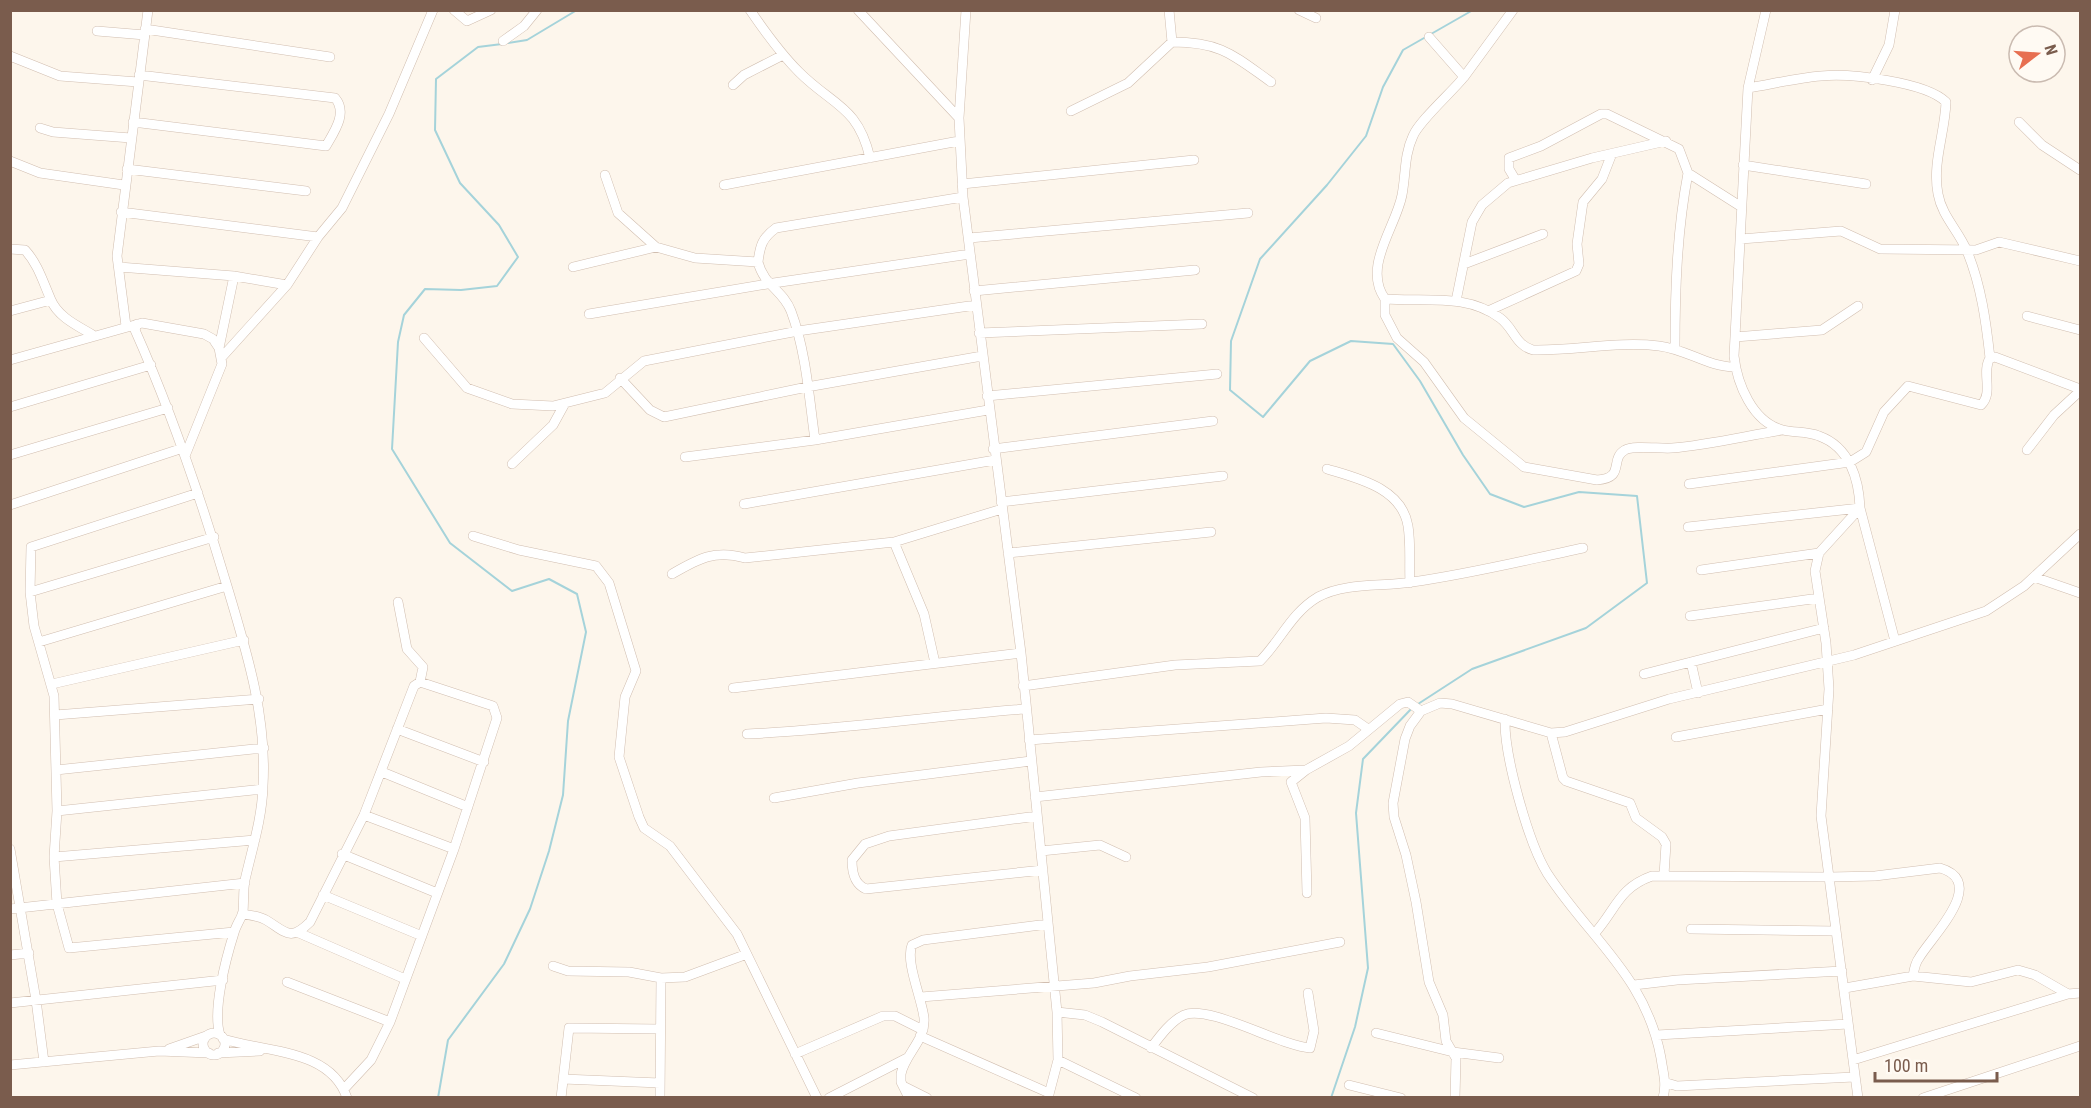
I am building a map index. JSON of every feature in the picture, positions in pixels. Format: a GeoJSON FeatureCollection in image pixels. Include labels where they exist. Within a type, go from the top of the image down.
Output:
{"type":"FeatureCollection","features":[{"type":"Feature","properties":{"kind":"street"},"geometry":{"type":"LineString","coordinates":[[126,326],[118,267],[121,212],[148,10]]}},
{"type":"Feature","properties":{"kind":"street"},"geometry":{"type":"LineString","coordinates":[[221,352],[287,285],[318,237],[342,208],[367,161],[434,10]]}},
{"type":"Feature","properties":{"kind":"street"},"geometry":{"type":"LineString","coordinates":[[454,10],[467,21],[491,10]]}},
{"type":"Feature","properties":{"kind":"street"},"geometry":{"type":"LineString","coordinates":[[503,41],[524,26],[537,10]]}},
{"type":"Feature","properties":{"kind":"street"},"geometry":{"type":"LineString","coordinates":[[750,10],[783,56],[821,93],[854,119],[865,136],[870,158]]}},
{"type":"Feature","properties":{"kind":"street"},"geometry":{"type":"LineString","coordinates":[[858,10],[959,118]]}},
{"type":"Feature","properties":{"kind":"street"},"geometry":{"type":"LineString","coordinates":[[795,1054],[883,1016],[895,1016],[922,1033],[1048,1095],[1058,1060],[1057,1012],[1020,653],[981,356],[963,197],[959,118],[966,10]]}},
{"type":"Feature","properties":{"kind":"street"},"geometry":{"type":"LineString","coordinates":[[1169,10],[1172,42]]}},
{"type":"Feature","properties":{"kind":"street"},"geometry":{"type":"LineString","coordinates":[[1299,10],[1316,18]]}},
{"type":"Feature","properties":{"kind":"street"},"geometry":{"type":"LineString","coordinates":[[1513,10],[1464,76],[1413,134],[1404,162],[1402,195],[1381,252],[1377,275],[1378,287],[1385,299],[1385,315],[1397,338],[1424,362],[1453,406],[1524,468],[1607,480],[1614,476],[1625,450],[1686,447],[1782,430],[1804,432],[1827,439],[1850,462],[1860,487],[1860,508],[1895,641]]}},
{"type":"Feature","properties":{"kind":"street"},"geometry":{"type":"LineString","coordinates":[[1872,80],[1889,45],[1895,10]]}},
{"type":"Feature","properties":{"kind":"street"},"geometry":{"type":"LineString","coordinates":[[1763,13],[1748,88],[1740,206],[1741,239],[1735,367],[1741,387],[1760,416],[1782,430]]}},
{"type":"Feature","properties":{"kind":"street"},"geometry":{"type":"LineString","coordinates":[[97,31],[145,32],[330,57]]}},
{"type":"Feature","properties":{"kind":"street"},"geometry":{"type":"LineString","coordinates":[[1429,38],[1464,76]]}},
{"type":"Feature","properties":{"kind":"street"},"geometry":{"type":"LineString","coordinates":[[1071,111],[1128,83],[1172,42],[1210,44],[1227,50],[1271,82]]}},
{"type":"Feature","properties":{"kind":"street"},"geometry":{"type":"LineString","coordinates":[[10,56],[60,76],[139,78],[335,98],[341,107],[340,115],[326,146],[133,122]]}},
{"type":"Feature","properties":{"kind":"street"},"geometry":{"type":"LineString","coordinates":[[733,85],[744,75],[783,56]]}},
{"type":"Feature","properties":{"kind":"street"},"geometry":{"type":"LineString","coordinates":[[1689,484],[1850,462],[1866,452],[1884,412],[1908,387],[1914,386],[1981,405],[1987,395],[1987,363],[1990,358],[1986,321],[1977,280],[1966,248],[1941,208],[1937,192],[1936,174],[1946,102],[1916,85],[1822,76],[1748,88]]}},
{"type":"Feature","properties":{"kind":"street"},"geometry":{"type":"LineString","coordinates":[[1515,179],[1509,169],[1509,158],[1541,146],[1601,114],[1607,114],[1679,149],[1688,173],[1681,208],[1675,273],[1675,348]]}},
{"type":"Feature","properties":{"kind":"street"},"geometry":{"type":"LineString","coordinates":[[2019,122],[2042,145],[2080,170]]}},
{"type":"Feature","properties":{"kind":"street"},"geometry":{"type":"LineString","coordinates":[[40,128],[53,132],[131,138]]}},
{"type":"Feature","properties":{"kind":"street"},"geometry":{"type":"LineString","coordinates":[[724,185],[959,141]]}},
{"type":"Feature","properties":{"kind":"street"},"geometry":{"type":"LineString","coordinates":[[1456,301],[1468,235],[1476,214],[1482,205],[1515,179],[1666,141]]}},
{"type":"Feature","properties":{"kind":"street"},"geometry":{"type":"LineString","coordinates":[[1488,311],[1576,271],[1579,264],[1578,244],[1583,202],[1602,179],[1611,156]]}},
{"type":"Feature","properties":{"kind":"street"},"geometry":{"type":"LineString","coordinates":[[962,184],[1194,160]]}},
{"type":"Feature","properties":{"kind":"street"},"geometry":{"type":"LineString","coordinates":[[10,161],[40,173],[124,185]]}},
{"type":"Feature","properties":{"kind":"street"},"geometry":{"type":"LineString","coordinates":[[1743,165],[1866,184]]}},
{"type":"Feature","properties":{"kind":"street"},"geometry":{"type":"LineString","coordinates":[[127,169],[306,191]]}},
{"type":"Feature","properties":{"kind":"street"},"geometry":{"type":"LineString","coordinates":[[1688,173],[1740,206]]}},
{"type":"Feature","properties":{"kind":"street"},"geometry":{"type":"LineString","coordinates":[[605,175],[618,213],[656,247],[695,258],[758,262]]}},
{"type":"Feature","properties":{"kind":"street"},"geometry":{"type":"LineString","coordinates":[[815,440],[798,331],[785,298],[767,284],[758,262],[760,244],[765,236],[776,228],[963,197]]}},
{"type":"Feature","properties":{"kind":"street"},"geometry":{"type":"LineString","coordinates":[[121,212],[318,237]]}},
{"type":"Feature","properties":{"kind":"street"},"geometry":{"type":"LineString","coordinates":[[969,238],[1248,213]]}},
{"type":"Feature","properties":{"kind":"street"},"geometry":{"type":"LineString","coordinates":[[1741,239],[1841,231],[1880,249],[1983,249],[1999,242],[2080,261]]}},
{"type":"Feature","properties":{"kind":"street"},"geometry":{"type":"LineString","coordinates":[[1464,264],[1543,234]]}},
{"type":"Feature","properties":{"kind":"street"},"geometry":{"type":"LineString","coordinates":[[573,267],[656,247]]}},
{"type":"Feature","properties":{"kind":"street"},"geometry":{"type":"LineString","coordinates":[[10,249],[25,250],[32,257],[51,300],[70,321],[93,335]]}},
{"type":"Feature","properties":{"kind":"street"},"geometry":{"type":"LineString","coordinates":[[589,314],[767,284],[970,254]]}},
{"type":"Feature","properties":{"kind":"street"},"geometry":{"type":"LineString","coordinates":[[118,267],[234,276],[287,285]]}},
{"type":"Feature","properties":{"kind":"street"},"geometry":{"type":"LineString","coordinates":[[974,291],[1195,270]]}},
{"type":"Feature","properties":{"kind":"street"},"geometry":{"type":"LineString","coordinates":[[10,506],[184,452],[217,379],[234,276]]}},
{"type":"Feature","properties":{"kind":"street"},"geometry":{"type":"LineString","coordinates":[[1385,299],[1456,301],[1477,305],[1502,318],[1523,347],[1533,350],[1637,344],[1675,348],[1717,366],[1735,367]]}},
{"type":"Feature","properties":{"kind":"street"},"geometry":{"type":"LineString","coordinates":[[10,311],[51,300]]}},
{"type":"Feature","properties":{"kind":"street"},"geometry":{"type":"LineString","coordinates":[[424,338],[457,379],[467,388],[481,395],[512,404],[564,405],[605,393],[644,362],[798,331],[976,305]]}},
{"type":"Feature","properties":{"kind":"street"},"geometry":{"type":"LineString","coordinates":[[1735,337],[1822,330],[1858,306]]}},
{"type":"Feature","properties":{"kind":"street"},"geometry":{"type":"LineString","coordinates":[[2027,316],[2080,330]]}},
{"type":"Feature","properties":{"kind":"street"},"geometry":{"type":"LineString","coordinates":[[10,360],[137,324],[196,332],[213,339],[221,352]]}},
{"type":"Feature","properties":{"kind":"street"},"geometry":{"type":"LineString","coordinates":[[137,324],[135,330],[168,408],[214,537],[259,699],[264,748],[263,789],[245,883],[242,914],[234,932],[218,1010],[203,1045],[214,1053]]}},
{"type":"Feature","properties":{"kind":"street"},"geometry":{"type":"LineString","coordinates":[[979,333],[1202,324]]}},
{"type":"Feature","properties":{"kind":"street"},"geometry":{"type":"LineString","coordinates":[[621,378],[650,410],[664,417],[807,387],[981,356]]}},
{"type":"Feature","properties":{"kind":"street"},"geometry":{"type":"LineString","coordinates":[[1990,358],[1995,357],[2080,390],[2054,415],[2027,450]]}},
{"type":"Feature","properties":{"kind":"street"},"geometry":{"type":"LineString","coordinates":[[10,407],[151,365]]}},
{"type":"Feature","properties":{"kind":"street"},"geometry":{"type":"LineString","coordinates":[[987,396],[1217,374]]}},
{"type":"Feature","properties":{"kind":"street"},"geometry":{"type":"LineString","coordinates":[[512,464],[553,425],[564,405]]}},
{"type":"Feature","properties":{"kind":"street"},"geometry":{"type":"LineString","coordinates":[[10,455],[168,408]]}},
{"type":"Feature","properties":{"kind":"street"},"geometry":{"type":"LineString","coordinates":[[685,458],[815,440],[988,410]]}},
{"type":"Feature","properties":{"kind":"street"},"geometry":{"type":"LineString","coordinates":[[993,448],[1213,422]]}},
{"type":"Feature","properties":{"kind":"street"},"geometry":{"type":"LineString","coordinates":[[744,504],[995,460]]}},
{"type":"Feature","properties":{"kind":"street"},"geometry":{"type":"LineString","coordinates":[[1327,469],[1375,485],[1401,508],[1408,525],[1410,583]]}},
{"type":"Feature","properties":{"kind":"street"},"geometry":{"type":"LineString","coordinates":[[672,574],[697,560],[726,553],[745,558],[894,542],[1002,506],[1223,476]]}},
{"type":"Feature","properties":{"kind":"street"},"geometry":{"type":"LineString","coordinates":[[198,493],[31,547],[30,592],[39,642],[52,684],[55,715],[57,811],[54,857],[57,904],[69,948],[234,932]]}},
{"type":"Feature","properties":{"kind":"street"},"geometry":{"type":"LineString","coordinates":[[1688,527],[1860,508]]}},
{"type":"Feature","properties":{"kind":"street"},"geometry":{"type":"LineString","coordinates":[[1858,1098],[1821,816],[1828,708],[1828,662],[1815,571],[1820,553],[1860,508]]}},
{"type":"Feature","properties":{"kind":"street"},"geometry":{"type":"LineString","coordinates":[[1008,553],[1211,532]]}},
{"type":"Feature","properties":{"kind":"street"},"geometry":{"type":"LineString","coordinates":[[1455,1098],[1457,1063],[1446,1041],[1443,1015],[1429,982],[1425,947],[1410,873],[1394,817],[1393,803],[1405,739],[1410,726],[1421,711],[1440,703],[1452,704],[1551,733],[1565,732],[1669,699],[1828,662],[2001,603],[2034,577],[2080,534]]}},
{"type":"Feature","properties":{"kind":"street"},"geometry":{"type":"LineString","coordinates":[[473,536],[519,550],[596,566],[609,583],[636,671],[625,697],[619,757],[634,805],[644,828],[670,846],[737,934],[817,1098]]}},
{"type":"Feature","properties":{"kind":"street"},"geometry":{"type":"LineString","coordinates":[[30,592],[214,537]]}},
{"type":"Feature","properties":{"kind":"street"},"geometry":{"type":"LineString","coordinates":[[894,542],[924,614],[935,663]]}},
{"type":"Feature","properties":{"kind":"street"},"geometry":{"type":"LineString","coordinates":[[1023,686],[1175,665],[1260,661],[1288,622],[1303,607],[1320,596],[1363,586],[1410,583],[1583,548]]}},
{"type":"Feature","properties":{"kind":"street"},"geometry":{"type":"LineString","coordinates":[[1701,570],[1820,553]]}},
{"type":"Feature","properties":{"kind":"street"},"geometry":{"type":"LineString","coordinates":[[2034,577],[2080,593]]}},
{"type":"Feature","properties":{"kind":"street"},"geometry":{"type":"LineString","coordinates":[[39,642],[227,586]]}},
{"type":"Feature","properties":{"kind":"street"},"geometry":{"type":"LineString","coordinates":[[1690,616],[1819,598]]}},
{"type":"Feature","properties":{"kind":"street"},"geometry":{"type":"LineString","coordinates":[[299,933],[310,922],[342,854],[364,815],[414,686],[420,682],[423,667],[407,649],[398,602]]}},
{"type":"Feature","properties":{"kind":"street"},"geometry":{"type":"LineString","coordinates":[[1644,674],[1824,628]]}},
{"type":"Feature","properties":{"kind":"street"},"geometry":{"type":"LineString","coordinates":[[52,684],[244,640]]}},
{"type":"Feature","properties":{"kind":"street"},"geometry":{"type":"LineString","coordinates":[[734,688],[836,678],[1020,653]]}},
{"type":"Feature","properties":{"kind":"street"},"geometry":{"type":"LineString","coordinates":[[1691,662],[1698,693]]}},
{"type":"Feature","properties":{"kind":"street"},"geometry":{"type":"LineString","coordinates":[[159,1052],[207,1035],[222,1037],[328,1068],[338,1077],[346,1093],[371,1060],[390,1022],[422,936],[484,762],[497,718],[493,706],[420,682]]}},
{"type":"Feature","properties":{"kind":"street"},"geometry":{"type":"LineString","coordinates":[[55,715],[259,699]]}},
{"type":"Feature","properties":{"kind":"street"},"geometry":{"type":"LineString","coordinates":[[1307,892],[1305,818],[1291,782],[1306,770],[1349,746],[1404,702],[1421,711]]}},
{"type":"Feature","properties":{"kind":"street"},"geometry":{"type":"LineString","coordinates":[[1676,737],[1828,708]]}},
{"type":"Feature","properties":{"kind":"street"},"geometry":{"type":"LineString","coordinates":[[747,735],[821,731],[946,715],[1025,709]]}},
{"type":"Feature","properties":{"kind":"street"},"geometry":{"type":"LineString","coordinates":[[1029,740],[1326,718],[1355,720],[1368,729]]}},
{"type":"Feature","properties":{"kind":"street"},"geometry":{"type":"LineString","coordinates":[[1505,719],[1505,739],[1532,842],[1546,871],[1634,986],[1657,1035],[1667,1083],[1663,1098]]}},
{"type":"Feature","properties":{"kind":"street"},"geometry":{"type":"LineString","coordinates":[[398,729],[484,762]]}},
{"type":"Feature","properties":{"kind":"street"},"geometry":{"type":"LineString","coordinates":[[1551,733],[1563,778],[1566,781],[1625,800],[1644,826],[1662,837],[1666,844],[1664,875]]}},
{"type":"Feature","properties":{"kind":"street"},"geometry":{"type":"LineString","coordinates":[[56,770],[264,748]]}},
{"type":"Feature","properties":{"kind":"street"},"geometry":{"type":"LineString","coordinates":[[774,798],[858,783],[1031,761]]}},
{"type":"Feature","properties":{"kind":"street"},"geometry":{"type":"LineString","coordinates":[[1035,797],[1261,772],[1306,770]]}},
{"type":"Feature","properties":{"kind":"street"},"geometry":{"type":"LineString","coordinates":[[382,772],[468,807]]}},
{"type":"Feature","properties":{"kind":"street"},"geometry":{"type":"LineString","coordinates":[[57,811],[263,789]]}},
{"type":"Feature","properties":{"kind":"street"},"geometry":{"type":"LineString","coordinates":[[364,815],[454,849]]}},
{"type":"Feature","properties":{"kind":"street"},"geometry":{"type":"LineString","coordinates":[[1036,816],[889,836],[861,848],[852,860],[852,868],[856,881],[866,889],[1043,870]]}},
{"type":"Feature","properties":{"kind":"street"},"geometry":{"type":"LineString","coordinates":[[54,857],[255,840]]}},
{"type":"Feature","properties":{"kind":"street"},"geometry":{"type":"LineString","coordinates":[[1041,850],[1100,845],[1126,856]]}},
{"type":"Feature","properties":{"kind":"street"},"geometry":{"type":"LineString","coordinates":[[10,849],[15,908],[28,953],[44,1062]]}},
{"type":"Feature","properties":{"kind":"street"},"geometry":{"type":"LineString","coordinates":[[342,854],[437,893]]}},
{"type":"Feature","properties":{"kind":"street"},"geometry":{"type":"LineString","coordinates":[[1594,934],[1627,889],[1638,881],[1664,875],[1830,878],[1875,876],[1940,868],[1948,871],[1954,877],[1960,894],[1957,903],[1917,960],[1913,976]]}},
{"type":"Feature","properties":{"kind":"street"},"geometry":{"type":"LineString","coordinates":[[15,908],[245,883]]}},
{"type":"Feature","properties":{"kind":"street"},"geometry":{"type":"LineString","coordinates":[[323,895],[422,936]]}},
{"type":"Feature","properties":{"kind":"street"},"geometry":{"type":"LineString","coordinates":[[242,914],[261,917],[291,934],[299,933],[405,979]]}},
{"type":"Feature","properties":{"kind":"street"},"geometry":{"type":"LineString","coordinates":[[909,1098],[901,1082],[901,1074],[922,1033],[921,997],[910,957],[912,945],[916,942],[1048,924]]}},
{"type":"Feature","properties":{"kind":"street"},"geometry":{"type":"LineString","coordinates":[[1691,929],[1836,931]]}},
{"type":"Feature","properties":{"kind":"street"},"geometry":{"type":"LineString","coordinates":[[921,997],[1094,983],[1208,967],[1340,942]]}},
{"type":"Feature","properties":{"kind":"street"},"geometry":{"type":"LineString","coordinates":[[10,955],[28,953]]}},
{"type":"Feature","properties":{"kind":"street"},"geometry":{"type":"LineString","coordinates":[[553,966],[568,971],[629,972],[661,978],[686,977],[747,954]]}},
{"type":"Feature","properties":{"kind":"street"},"geometry":{"type":"LineString","coordinates":[[1845,988],[1913,976],[1940,977],[1961,983],[2023,970],[2068,994]]}},
{"type":"Feature","properties":{"kind":"street"},"geometry":{"type":"LineString","coordinates":[[1634,986],[1677,980],[1842,971]]}},
{"type":"Feature","properties":{"kind":"street"},"geometry":{"type":"LineString","coordinates":[[660,1098],[661,978]]}},
{"type":"Feature","properties":{"kind":"street"},"geometry":{"type":"LineString","coordinates":[[10,1003],[224,980]]}},
{"type":"Feature","properties":{"kind":"street"},"geometry":{"type":"LineString","coordinates":[[287,982],[390,1022]]}},
{"type":"Feature","properties":{"kind":"street"},"geometry":{"type":"LineString","coordinates":[[1151,1048],[1175,1021],[1189,1014],[1218,1018],[1310,1048],[1314,1031],[1308,993]]}},
{"type":"Feature","properties":{"kind":"street"},"geometry":{"type":"LineString","coordinates":[[1853,1060],[2068,994],[2080,993]]}},
{"type":"Feature","properties":{"kind":"street"},"geometry":{"type":"LineString","coordinates":[[214,1053],[224,1045],[218,1010]]}},
{"type":"Feature","properties":{"kind":"street"},"geometry":{"type":"LineString","coordinates":[[1057,1012],[1085,1015],[1102,1022],[1253,1098]]}},
{"type":"Feature","properties":{"kind":"street"},"geometry":{"type":"LineString","coordinates":[[1657,1035],[1848,1024]]}},
{"type":"Feature","properties":{"kind":"street"},"geometry":{"type":"LineString","coordinates":[[561,1098],[569,1028],[660,1029]]}},
{"type":"Feature","properties":{"kind":"street"},"geometry":{"type":"LineString","coordinates":[[1376,1033],[1453,1052],[1499,1058]]}},
{"type":"Feature","properties":{"kind":"street"},"geometry":{"type":"LineString","coordinates":[[1923,1098],[2080,1047]]}},
{"type":"Feature","properties":{"kind":"street"},"geometry":{"type":"LineString","coordinates":[[10,1065],[159,1052],[271,1051]]}},
{"type":"Feature","properties":{"kind":"street"},"geometry":{"type":"LineString","coordinates":[[829,1098],[909,1057]]}},
{"type":"Feature","properties":{"kind":"street"},"geometry":{"type":"LineString","coordinates":[[1058,1060],[1136,1098]]}},
{"type":"Feature","properties":{"kind":"street"},"geometry":{"type":"LineString","coordinates":[[1667,1083],[1677,1086],[1854,1077]]}},
{"type":"Feature","properties":{"kind":"street"},"geometry":{"type":"LineString","coordinates":[[563,1079],[660,1083]]}},
{"type":"Feature","properties":{"kind":"street"},"geometry":{"type":"LineString","coordinates":[[1349,1085],[1401,1098]]}},
{"type":"Feature","properties":{"kind":"street"},"geometry":{"type":"LineString","coordinates":[[905,1087],[927,1098]]}},
{"type":"Feature","properties":{"kind":"waterway"},"geometry":{"type":"LineString","coordinates":[[508,43],[527,40],[577,10]]}},
{"type":"Feature","properties":{"kind":"waterway"},"geometry":{"type":"LineString","coordinates":[[1418,704],[1472,669],[1586,628],[1647,583],[1637,496],[1579,492],[1524,507],[1490,494],[1463,455],[1420,381],[1393,344],[1351,341],[1310,361],[1263,417],[1230,390],[1231,341],[1260,259],[1327,185],[1366,136],[1383,87],[1403,50],[1473,10]]}},
{"type":"Feature","properties":{"kind":"waterway"},"geometry":{"type":"LineString","coordinates":[[438,1098],[448,1040],[504,964],[530,909],[549,851],[563,795],[568,721],[586,632],[577,594],[549,579],[512,591],[450,543],[392,449],[398,342],[404,315],[425,289],[461,290],[497,286],[518,257],[499,225],[460,183],[435,130],[436,79],[478,47],[502,44]]}},
{"type":"Feature","properties":{"kind":"waterway"},"geometry":{"type":"LineString","coordinates":[[1331,1098],[1355,1027],[1368,968],[1356,813],[1363,759],[1413,707]]}}]}
